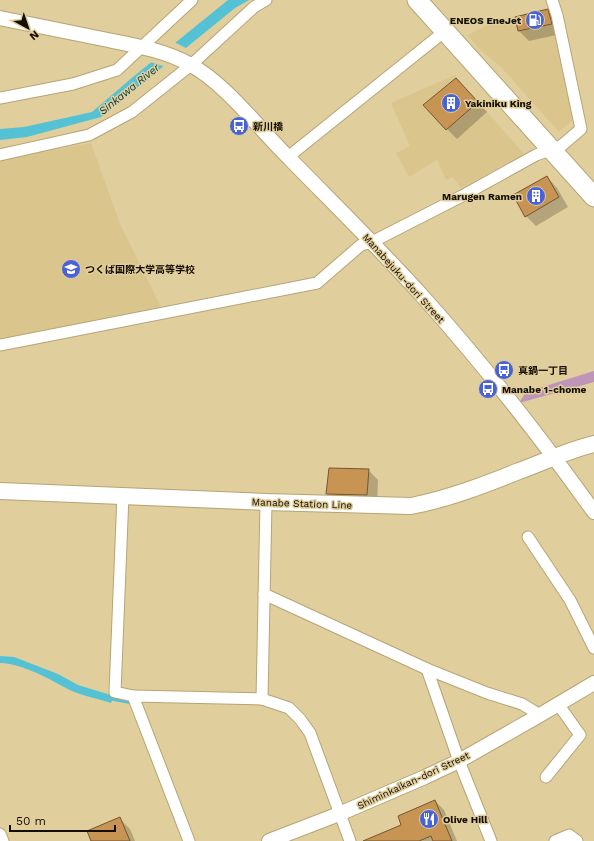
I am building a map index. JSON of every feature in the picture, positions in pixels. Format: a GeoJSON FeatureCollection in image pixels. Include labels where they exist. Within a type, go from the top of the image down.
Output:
{"type":"FeatureCollection","features":[{"type":"Feature","properties":{"kind":"highway"},"geometry":{"type":"LineString","coordinates":[[417,0],[594,197]]}},
{"type":"Feature","properties":{"kind":"main road","name":"Manabe Station Line"},"geometry":{"type":"LineString","coordinates":[[0,490],[266,502],[411,506],[434,501],[594,444]]}},
{"type":"Feature","properties":{"kind":"street"},"geometry":{"type":"LineString","coordinates":[[0,98],[73,84],[117,70],[148,48],[192,0]]}},
{"type":"Feature","properties":{"kind":"street"},"geometry":{"type":"LineString","coordinates":[[0,155],[89,135],[132,112],[184,62],[254,7],[266,0]]}},
{"type":"Feature","properties":{"kind":"street"},"geometry":{"type":"LineString","coordinates":[[0,345],[317,283],[361,245],[372,242],[462,196],[536,155],[561,146],[581,129],[557,15],[552,0]]}},
{"type":"Feature","properties":{"kind":"street","name":"Manabejuku-dori Street"},"geometry":{"type":"LineString","coordinates":[[0,18],[148,48],[184,62],[206,75],[226,92],[372,242],[424,298],[481,364],[554,457],[594,512]]}},
{"type":"Feature","properties":{"kind":"street"},"geometry":{"type":"LineString","coordinates":[[288,157],[445,31]]}},
{"type":"Feature","properties":{"kind":"street"},"geometry":{"type":"LineString","coordinates":[[123,495],[115,692],[133,696],[262,700],[289,708],[300,719],[310,733],[350,841]]}},
{"type":"Feature","properties":{"kind":"street"},"geometry":{"type":"LineString","coordinates":[[262,700],[266,502]]}},
{"type":"Feature","properties":{"kind":"street"},"geometry":{"type":"LineString","coordinates":[[528,537],[570,600],[594,648]]}},
{"type":"Feature","properties":{"kind":"street"},"geometry":{"type":"LineString","coordinates":[[264,594],[427,669],[487,693],[522,704],[540,716]]}},
{"type":"Feature","properties":{"kind":"street"},"geometry":{"type":"LineString","coordinates":[[427,669],[458,761],[491,841]]}},
{"type":"Feature","properties":{"kind":"street","name":"Shiminkaikan-dori Street"},"geometry":{"type":"LineString","coordinates":[[269,841],[339,814],[425,777],[458,761],[540,716],[558,704],[592,687]]}},
{"type":"Feature","properties":{"kind":"street"},"geometry":{"type":"LineString","coordinates":[[133,696],[189,841]]}},
{"type":"Feature","properties":{"kind":"street"},"geometry":{"type":"LineString","coordinates":[[546,777],[580,735],[558,704]]}},
{"type":"Feature","properties":{"kind":"street"},"geometry":{"type":"LineString","coordinates":[[0,834],[3,841]]}},
{"type":"Feature","properties":{"kind":"street"},"geometry":{"type":"LineString","coordinates":[[555,841],[569,835],[577,841]]}},
{"type":"Feature","properties":{"kind":"shaded area"},"geometry":{"type":"Polygon","coordinates":[[[549,8],[574,119],[559,132],[501,67],[478,48],[468,35],[498,20],[549,8]]]}},
{"type":"Feature","properties":{"kind":"shaded area"},"geometry":{"type":"Polygon","coordinates":[[[455,75],[524,154],[461,188],[453,177],[446,180],[437,160],[409,177],[396,153],[410,146],[391,103],[455,75]]]}},
{"type":"Feature","properties":{"kind":"shaded area","name":"つくば国際大学高等学校"},"geometry":{"type":"Polygon","coordinates":[[[91,143],[120,224],[164,313],[0,345],[0,160],[91,143]]]}},
{"type":"Feature","properties":{"kind":"shaded area"},"geometry":{"type":"Polygon","coordinates":[[[594,371],[594,382],[519,403],[526,392],[594,371]]]}},
{"type":"Feature","properties":{"kind":"water","name":"Sinkawa River"},"geometry":{"type":"Polygon","coordinates":[[[228,0],[249,0],[235,8],[101,117],[27,137],[0,140],[0,129],[24,127],[92,112],[228,0]]]}},
{"type":"Feature","properties":{"kind":"water"},"geometry":{"type":"Polygon","coordinates":[[[0,656],[14,657],[58,674],[78,685],[114,696],[111,703],[77,693],[28,669],[0,663],[0,656]]]}},
{"type":"Feature","properties":{"kind":"pier"},"geometry":{"type":"Polygon","coordinates":[[[174,42],[188,49],[166,67],[150,62],[174,42]]]}},
{"type":"Feature","properties":{"kind":"building"},"geometry":{"type":"Polygon","coordinates":[[[548,9],[552,24],[518,31],[515,17],[548,9]]]}},
{"type":"Feature","properties":{"kind":"building","name":"Yakiniku King"},"geometry":{"type":"Polygon","coordinates":[[[456,78],[478,102],[446,130],[423,105],[456,78]]]}},
{"type":"Feature","properties":{"kind":"building","name":"Marugen Ramen"},"geometry":{"type":"Polygon","coordinates":[[[547,176],[559,197],[525,217],[513,195],[547,176]]]}},
{"type":"Feature","properties":{"kind":"building"},"geometry":{"type":"Polygon","coordinates":[[[329,468],[369,469],[367,495],[326,494],[329,468]]]}},
{"type":"Feature","properties":{"kind":"building"},"geometry":{"type":"Polygon","coordinates":[[[435,800],[452,841],[433,841],[431,836],[419,841],[363,841],[401,825],[398,816],[435,800]]]}},
{"type":"Feature","properties":{"kind":"building"},"geometry":{"type":"Polygon","coordinates":[[[120,817],[130,841],[91,841],[87,831],[120,817]]]}},
{"type":"Feature","properties":{"kind":"waterway"},"geometry":{"type":"LineString","coordinates":[[109,698],[130,702]]}},
{"type":"Feature","properties":{"kind":"place","name":"ENEOS EneJet"},"geometry":{"type":"Point","coordinates":[535,20]}},
{"type":"Feature","properties":{"kind":"place","name":"Yakiniku King"},"geometry":{"type":"Point","coordinates":[451,103]}},
{"type":"Feature","properties":{"kind":"place","name":"新川橋"},"geometry":{"type":"Point","coordinates":[239,126]}},
{"type":"Feature","properties":{"kind":"place","name":"Marugen Ramen"},"geometry":{"type":"Point","coordinates":[536,196]}},
{"type":"Feature","properties":{"kind":"place","name":"つくば国際大学高等学校"},"geometry":{"type":"Point","coordinates":[71,269]}},
{"type":"Feature","properties":{"kind":"place","name":"真鍋一丁目"},"geometry":{"type":"Point","coordinates":[504,370]}},
{"type":"Feature","properties":{"kind":"place","name":"Manabe 1-chome"},"geometry":{"type":"Point","coordinates":[488,389]}},
{"type":"Feature","properties":{"kind":"place","name":"Olive Hill"},"geometry":{"type":"Point","coordinates":[429,819]}}]}
